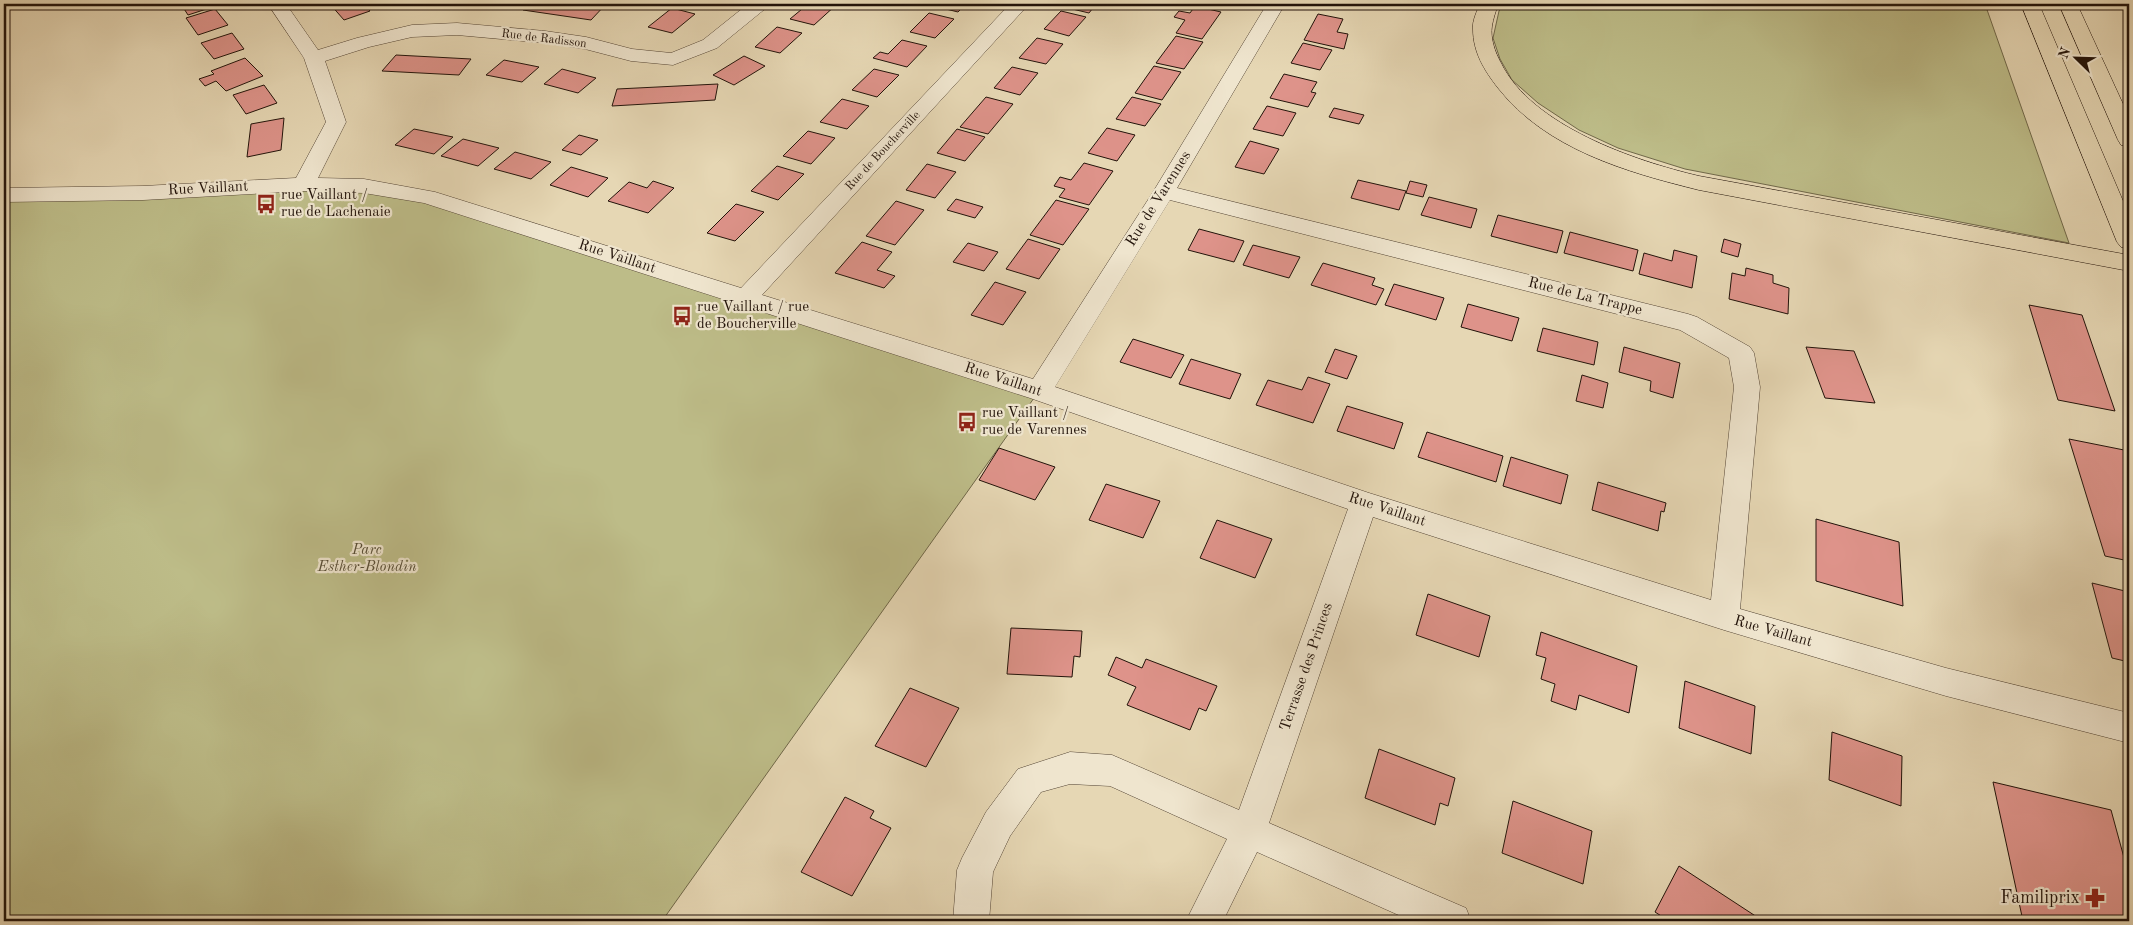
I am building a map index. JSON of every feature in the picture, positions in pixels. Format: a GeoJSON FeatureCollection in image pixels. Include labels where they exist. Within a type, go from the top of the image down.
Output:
{"type":"FeatureCollection","features":[{"type":"Feature","properties":{"kind":"main road"},"geometry":{"type":"LineString","coordinates":[[1489,4],[1482,20],[1482,41],[1491,64],[1504,82],[1521,101],[1552,125],[1595,150],[1670,176],[1718,187],[2129,263]]}},
{"type":"Feature","properties":{"kind":"main road"},"geometry":{"type":"LineString","coordinates":[[2030,4],[2129,242]]}},
{"type":"Feature","properties":{"kind":"main road"},"geometry":{"type":"LineString","coordinates":[[2068,4],[2127,131]]}},
{"type":"Feature","properties":{"kind":"street"},"geometry":{"type":"LineString","coordinates":[[277,4],[314,58],[336,122],[304,184]]}},
{"type":"Feature","properties":{"kind":"street","name":"Rue de Radisson"},"geometry":{"type":"LineString","coordinates":[[314,58],[364,42],[412,31],[457,29],[553,38],[586,43],[632,55],[673,59],[710,44],[759,4]]}},
{"type":"Feature","properties":{"kind":"street","name":"Rue de Boucherville"},"geometry":{"type":"LineString","coordinates":[[745,298],[1020,4]]}},
{"type":"Feature","properties":{"kind":"street","name":"Rue de Varennes"},"geometry":{"type":"LineString","coordinates":[[1039,391],[1164,192],[1270,5]]}},
{"type":"Feature","properties":{"kind":"street","name":"Rue Vaillant"},"geometry":{"type":"LineString","coordinates":[[4,195],[143,193],[304,184],[364,186],[427,197],[1039,391],[1364,503],[1724,617],[1954,685],[2129,728]]}},
{"type":"Feature","properties":{"kind":"street","name":"Rue de La Trappe"},"geometry":{"type":"LineString","coordinates":[[1164,192],[1688,323],[1741,353],[1747,387],[1724,617]]}},
{"type":"Feature","properties":{"kind":"street","name":"Terrasse des Princes"},"geometry":{"type":"LineString","coordinates":[[1204,921],[1249,831],[1364,503]]}},
{"type":"Feature","properties":{"kind":"street"},"geometry":{"type":"LineString","coordinates":[[971,921],[975,870],[998,824],[1030,780],[1070,768],[1112,771],[1452,921]]}},
{"type":"Feature","properties":{"kind":"green space"},"geometry":{"type":"Polygon","coordinates":[[[1504,4],[1985,4],[2069,243],[1685,169],[1618,148],[1579,130],[1538,103],[1512,80],[1500,59],[1493,38],[1499,11],[1504,4]]]}},
{"type":"Feature","properties":{"kind":"green space","name":"Parc Esther-Blondin"},"geometry":{"type":"Polygon","coordinates":[[[364,186],[427,197],[1039,391],[662,921],[4,921],[4,197],[45,193],[364,186]]]}},
{"type":"Feature","properties":{"kind":"building"},"geometry":{"type":"Polygon","coordinates":[[[181,4],[218,4],[219,5],[188,15],[181,4]]]}},
{"type":"Feature","properties":{"kind":"building"},"geometry":{"type":"Polygon","coordinates":[[[330,4],[364,4],[370,11],[344,20],[330,4]]]}},
{"type":"Feature","properties":{"kind":"building"},"geometry":{"type":"Polygon","coordinates":[[[432,4],[510,4],[507,8],[432,4]]]}},
{"type":"Feature","properties":{"kind":"building"},"geometry":{"type":"Polygon","coordinates":[[[530,4],[606,4],[591,20],[523,10],[530,4]]]}},
{"type":"Feature","properties":{"kind":"building"},"geometry":{"type":"Polygon","coordinates":[[[808,4],[836,5],[814,25],[790,19],[808,4]]]}},
{"type":"Feature","properties":{"kind":"building"},"geometry":{"type":"Polygon","coordinates":[[[936,4],[966,4],[958,12],[934,6],[936,4]]]}},
{"type":"Feature","properties":{"kind":"building"},"geometry":{"type":"Polygon","coordinates":[[[1066,4],[1096,4],[1089,13],[1064,7],[1066,4]]]}},
{"type":"Feature","properties":{"kind":"building"},"geometry":{"type":"Polygon","coordinates":[[[1319,4],[1348,4],[1346,9],[1319,4]]]}},
{"type":"Feature","properties":{"kind":"building"},"geometry":{"type":"Polygon","coordinates":[[[1195,6],[1221,12],[1202,39],[1176,33],[1185,20],[1174,17],[1179,11],[1190,13],[1195,6]]]}},
{"type":"Feature","properties":{"kind":"building"},"geometry":{"type":"Polygon","coordinates":[[[672,8],[695,14],[672,33],[648,27],[672,8]]]}},
{"type":"Feature","properties":{"kind":"building"},"geometry":{"type":"Polygon","coordinates":[[[215,9],[228,25],[198,35],[186,18],[215,9]]]}},
{"type":"Feature","properties":{"kind":"building"},"geometry":{"type":"Polygon","coordinates":[[[1061,11],[1086,17],[1069,36],[1044,29],[1061,11]]]}},
{"type":"Feature","properties":{"kind":"building"},"geometry":{"type":"Polygon","coordinates":[[[929,13],[954,19],[935,38],[910,32],[929,13]]]}},
{"type":"Feature","properties":{"kind":"building"},"geometry":{"type":"Polygon","coordinates":[[[1318,14],[1343,19],[1337,32],[1348,34],[1344,49],[1304,40],[1318,14]]]}},
{"type":"Feature","properties":{"kind":"building"},"geometry":{"type":"Polygon","coordinates":[[[777,27],[802,33],[780,53],[755,47],[777,27]]]}},
{"type":"Feature","properties":{"kind":"building"},"geometry":{"type":"Polygon","coordinates":[[[232,33],[244,49],[214,59],[201,43],[232,33]]]}},
{"type":"Feature","properties":{"kind":"building"},"geometry":{"type":"Polygon","coordinates":[[[1176,36],[1203,42],[1184,69],[1156,63],[1176,36]]]}},
{"type":"Feature","properties":{"kind":"building"},"geometry":{"type":"Polygon","coordinates":[[[1037,38],[1063,44],[1046,64],[1019,58],[1037,38]]]}},
{"type":"Feature","properties":{"kind":"building"},"geometry":{"type":"Polygon","coordinates":[[[902,40],[927,46],[907,67],[873,58],[880,52],[888,54],[902,40]]]}},
{"type":"Feature","properties":{"kind":"building"},"geometry":{"type":"Polygon","coordinates":[[[1303,43],[1332,50],[1320,70],[1291,63],[1303,43]]]}},
{"type":"Feature","properties":{"kind":"building"},"geometry":{"type":"Polygon","coordinates":[[[396,55],[471,59],[459,75],[382,71],[396,55]]]}},
{"type":"Feature","properties":{"kind":"building"},"geometry":{"type":"Polygon","coordinates":[[[744,56],[765,66],[734,85],[713,75],[744,56]]]}},
{"type":"Feature","properties":{"kind":"building"},"geometry":{"type":"Polygon","coordinates":[[[245,58],[263,76],[226,91],[216,81],[205,86],[199,79],[214,74],[211,71],[245,58]]]}},
{"type":"Feature","properties":{"kind":"building"},"geometry":{"type":"Polygon","coordinates":[[[504,60],[539,67],[522,82],[486,75],[504,60]]]}},
{"type":"Feature","properties":{"kind":"building"},"geometry":{"type":"Polygon","coordinates":[[[1154,66],[1181,72],[1162,100],[1135,93],[1154,66]]]}},
{"type":"Feature","properties":{"kind":"building"},"geometry":{"type":"Polygon","coordinates":[[[1012,67],[1038,73],[1020,95],[994,88],[1012,67]]]}},
{"type":"Feature","properties":{"kind":"building"},"geometry":{"type":"Polygon","coordinates":[[[562,69],[596,78],[578,93],[544,84],[562,69]]]}},
{"type":"Feature","properties":{"kind":"building"},"geometry":{"type":"Polygon","coordinates":[[[874,69],[899,75],[877,97],[852,90],[874,69]]]}},
{"type":"Feature","properties":{"kind":"building"},"geometry":{"type":"Polygon","coordinates":[[[1284,74],[1317,82],[1311,92],[1316,93],[1308,107],[1270,98],[1284,74]]]}},
{"type":"Feature","properties":{"kind":"building"},"geometry":{"type":"Polygon","coordinates":[[[718,84],[715,100],[612,106],[617,89],[718,84]]]}},
{"type":"Feature","properties":{"kind":"building"},"geometry":{"type":"Polygon","coordinates":[[[264,85],[277,103],[246,114],[233,95],[264,85]]]}},
{"type":"Feature","properties":{"kind":"building"},"geometry":{"type":"Polygon","coordinates":[[[986,97],[1013,104],[988,134],[960,127],[986,97]]]}},
{"type":"Feature","properties":{"kind":"building"},"geometry":{"type":"Polygon","coordinates":[[[1132,97],[1161,104],[1145,126],[1116,119],[1132,97]]]}},
{"type":"Feature","properties":{"kind":"building"},"geometry":{"type":"Polygon","coordinates":[[[842,99],[869,106],[847,129],[820,122],[842,99]]]}},
{"type":"Feature","properties":{"kind":"building"},"geometry":{"type":"Polygon","coordinates":[[[1267,106],[1296,113],[1283,136],[1253,129],[1267,106]]]}},
{"type":"Feature","properties":{"kind":"building"},"geometry":{"type":"Polygon","coordinates":[[[1334,108],[1364,115],[1359,124],[1329,117],[1334,108]]]}},
{"type":"Feature","properties":{"kind":"building"},"geometry":{"type":"Polygon","coordinates":[[[284,118],[281,150],[247,157],[251,124],[284,118]]]}},
{"type":"Feature","properties":{"kind":"building"},"geometry":{"type":"Polygon","coordinates":[[[1107,128],[1135,135],[1117,161],[1088,153],[1107,128]]]}},
{"type":"Feature","properties":{"kind":"building"},"geometry":{"type":"Polygon","coordinates":[[[414,129],[453,137],[434,154],[395,145],[414,129]]]}},
{"type":"Feature","properties":{"kind":"building"},"geometry":{"type":"Polygon","coordinates":[[[957,129],[985,137],[965,161],[937,153],[957,129]]]}},
{"type":"Feature","properties":{"kind":"building"},"geometry":{"type":"Polygon","coordinates":[[[808,131],[835,138],[811,164],[783,156],[808,131]]]}},
{"type":"Feature","properties":{"kind":"building"},"geometry":{"type":"Polygon","coordinates":[[[579,135],[598,140],[581,155],[562,150],[579,135]]]}},
{"type":"Feature","properties":{"kind":"building"},"geometry":{"type":"Polygon","coordinates":[[[463,139],[499,148],[478,166],[441,156],[463,139]]]}},
{"type":"Feature","properties":{"kind":"building"},"geometry":{"type":"Polygon","coordinates":[[[1250,141],[1279,149],[1264,174],[1235,167],[1250,141]]]}},
{"type":"Feature","properties":{"kind":"building"},"geometry":{"type":"Polygon","coordinates":[[[515,152],[551,162],[531,179],[494,169],[515,152]]]}},
{"type":"Feature","properties":{"kind":"building"},"geometry":{"type":"Polygon","coordinates":[[[1084,163],[1113,171],[1089,205],[1059,197],[1065,189],[1054,186],[1060,177],[1071,180],[1084,163]]]}},
{"type":"Feature","properties":{"kind":"building"},"geometry":{"type":"Polygon","coordinates":[[[927,164],[956,172],[935,198],[906,190],[927,164]]]}},
{"type":"Feature","properties":{"kind":"building"},"geometry":{"type":"Polygon","coordinates":[[[777,166],[804,174],[778,200],[751,191],[777,166]]]}},
{"type":"Feature","properties":{"kind":"building"},"geometry":{"type":"Polygon","coordinates":[[[571,167],[608,178],[588,197],[550,185],[571,167]]]}},
{"type":"Feature","properties":{"kind":"building"},"geometry":{"type":"Polygon","coordinates":[[[1358,180],[1406,191],[1399,210],[1351,198],[1358,180]]]}},
{"type":"Feature","properties":{"kind":"building"},"geometry":{"type":"Polygon","coordinates":[[[653,181],[674,188],[648,213],[608,201],[629,182],[647,188],[653,181]]]}},
{"type":"Feature","properties":{"kind":"building"},"geometry":{"type":"Polygon","coordinates":[[[1410,181],[1427,185],[1423,197],[1406,193],[1410,181]]]}},
{"type":"Feature","properties":{"kind":"building"},"geometry":{"type":"Polygon","coordinates":[[[1429,197],[1477,209],[1471,228],[1421,215],[1429,197]]]}},
{"type":"Feature","properties":{"kind":"building"},"geometry":{"type":"Polygon","coordinates":[[[956,199],[983,207],[975,218],[947,210],[956,199]]]}},
{"type":"Feature","properties":{"kind":"building"},"geometry":{"type":"Polygon","coordinates":[[[1056,200],[1089,209],[1063,245],[1030,235],[1056,200]]]}},
{"type":"Feature","properties":{"kind":"building"},"geometry":{"type":"Polygon","coordinates":[[[896,201],[924,210],[895,245],[866,236],[896,201]]]}},
{"type":"Feature","properties":{"kind":"building"},"geometry":{"type":"Polygon","coordinates":[[[736,204],[764,212],[735,241],[707,233],[736,204]]]}},
{"type":"Feature","properties":{"kind":"building"},"geometry":{"type":"Polygon","coordinates":[[[1498,215],[1563,231],[1557,253],[1491,236],[1498,215]]]}},
{"type":"Feature","properties":{"kind":"building"},"geometry":{"type":"Polygon","coordinates":[[[1199,229],[1244,241],[1234,262],[1188,250],[1199,229]]]}},
{"type":"Feature","properties":{"kind":"building"},"geometry":{"type":"Polygon","coordinates":[[[1570,232],[1638,250],[1633,271],[1564,253],[1570,232]]]}},
{"type":"Feature","properties":{"kind":"building"},"geometry":{"type":"Polygon","coordinates":[[[1028,239],[1060,249],[1039,279],[1006,269],[1028,239]]]}},
{"type":"Feature","properties":{"kind":"building"},"geometry":{"type":"Polygon","coordinates":[[[1724,239],[1741,244],[1738,257],[1721,252],[1724,239]]]}},
{"type":"Feature","properties":{"kind":"building"},"geometry":{"type":"Polygon","coordinates":[[[862,242],[892,252],[877,270],[895,276],[884,288],[835,273],[862,242]]]}},
{"type":"Feature","properties":{"kind":"building"},"geometry":{"type":"Polygon","coordinates":[[[968,243],[998,252],[984,271],[953,262],[968,243]]]}},
{"type":"Feature","properties":{"kind":"building"},"geometry":{"type":"Polygon","coordinates":[[[1253,245],[1300,257],[1289,278],[1243,265],[1253,245]]]}},
{"type":"Feature","properties":{"kind":"building"},"geometry":{"type":"Polygon","coordinates":[[[1674,250],[1697,256],[1692,288],[1639,274],[1644,253],[1672,261],[1674,250]]]}},
{"type":"Feature","properties":{"kind":"building"},"geometry":{"type":"Polygon","coordinates":[[[1323,263],[1375,278],[1372,285],[1384,289],[1376,305],[1311,285],[1323,263]]]}},
{"type":"Feature","properties":{"kind":"building"},"geometry":{"type":"Polygon","coordinates":[[[1746,268],[1773,275],[1773,283],[1789,288],[1788,314],[1729,299],[1732,273],[1745,276],[1746,268]]]}},
{"type":"Feature","properties":{"kind":"building"},"geometry":{"type":"Polygon","coordinates":[[[995,282],[1026,292],[1003,325],[971,315],[995,282]]]}},
{"type":"Feature","properties":{"kind":"building"},"geometry":{"type":"Polygon","coordinates":[[[1394,284],[1444,298],[1436,320],[1385,305],[1394,284]]]}},
{"type":"Feature","properties":{"kind":"building"},"geometry":{"type":"Polygon","coordinates":[[[1468,304],[1519,318],[1512,341],[1461,327],[1468,304]]]}},
{"type":"Feature","properties":{"kind":"building"},"geometry":{"type":"Polygon","coordinates":[[[2029,305],[2082,315],[2115,411],[2058,400],[2029,305]]]}},
{"type":"Feature","properties":{"kind":"building"},"geometry":{"type":"Polygon","coordinates":[[[1543,328],[1598,342],[1594,365],[1537,351],[1543,328]]]}},
{"type":"Feature","properties":{"kind":"building"},"geometry":{"type":"Polygon","coordinates":[[[1133,339],[1184,355],[1171,378],[1120,362],[1133,339]]]}},
{"type":"Feature","properties":{"kind":"building"},"geometry":{"type":"Polygon","coordinates":[[[1624,347],[1680,363],[1673,398],[1650,391],[1651,381],[1619,372],[1624,347]]]}},
{"type":"Feature","properties":{"kind":"building"},"geometry":{"type":"Polygon","coordinates":[[[1806,347],[1854,351],[1875,403],[1825,398],[1806,347]]]}},
{"type":"Feature","properties":{"kind":"building"},"geometry":{"type":"Polygon","coordinates":[[[1335,349],[1357,356],[1347,379],[1325,372],[1335,349]]]}},
{"type":"Feature","properties":{"kind":"building"},"geometry":{"type":"Polygon","coordinates":[[[1191,359],[1241,374],[1230,399],[1179,384],[1191,359]]]}},
{"type":"Feature","properties":{"kind":"building"},"geometry":{"type":"Polygon","coordinates":[[[1582,375],[1608,383],[1603,408],[1576,401],[1582,375]]]}},
{"type":"Feature","properties":{"kind":"building"},"geometry":{"type":"Polygon","coordinates":[[[1308,377],[1330,384],[1313,423],[1256,405],[1268,380],[1302,390],[1308,377]]]}},
{"type":"Feature","properties":{"kind":"building"},"geometry":{"type":"Polygon","coordinates":[[[1347,406],[1403,423],[1394,449],[1337,431],[1347,406]]]}},
{"type":"Feature","properties":{"kind":"building"},"geometry":{"type":"Polygon","coordinates":[[[1427,432],[1503,456],[1496,482],[1418,457],[1427,432]]]}},
{"type":"Feature","properties":{"kind":"building"},"geometry":{"type":"Polygon","coordinates":[[[2069,439],[2129,451],[2129,561],[2105,556],[2069,439]]]}},
{"type":"Feature","properties":{"kind":"building"},"geometry":{"type":"Polygon","coordinates":[[[999,448],[1055,467],[1035,500],[979,480],[999,448]]]}},
{"type":"Feature","properties":{"kind":"building"},"geometry":{"type":"Polygon","coordinates":[[[1511,457],[1568,475],[1561,504],[1503,486],[1511,457]]]}},
{"type":"Feature","properties":{"kind":"building"},"geometry":{"type":"Polygon","coordinates":[[[1598,482],[1666,503],[1664,512],[1661,511],[1658,531],[1592,510],[1598,482]]]}},
{"type":"Feature","properties":{"kind":"building"},"geometry":{"type":"Polygon","coordinates":[[[1106,484],[1160,501],[1143,538],[1089,520],[1106,484]]]}},
{"type":"Feature","properties":{"kind":"building"},"geometry":{"type":"Polygon","coordinates":[[[1816,519],[1899,542],[1903,606],[1816,581],[1816,519]]]}},
{"type":"Feature","properties":{"kind":"building"},"geometry":{"type":"Polygon","coordinates":[[[1217,520],[1272,539],[1255,578],[1200,558],[1217,520]]]}},
{"type":"Feature","properties":{"kind":"building"},"geometry":{"type":"Polygon","coordinates":[[[2092,583],[2129,592],[2129,662],[2112,658],[2092,583]]]}},
{"type":"Feature","properties":{"kind":"building"},"geometry":{"type":"Polygon","coordinates":[[[1428,594],[1490,616],[1479,657],[1416,635],[1428,594]]]}},
{"type":"Feature","properties":{"kind":"building"},"geometry":{"type":"Polygon","coordinates":[[[1011,628],[1082,631],[1080,657],[1074,656],[1072,677],[1007,674],[1011,628]]]}},
{"type":"Feature","properties":{"kind":"building"},"geometry":{"type":"Polygon","coordinates":[[[1541,632],[1637,666],[1629,713],[1579,695],[1576,710],[1551,701],[1555,684],[1541,679],[1546,658],[1536,655],[1541,632]]]}},
{"type":"Feature","properties":{"kind":"building"},"geometry":{"type":"Polygon","coordinates":[[[1116,657],[1142,668],[1146,659],[1217,686],[1206,711],[1199,708],[1190,730],[1127,705],[1136,687],[1108,675],[1116,657]]]}},
{"type":"Feature","properties":{"kind":"building"},"geometry":{"type":"Polygon","coordinates":[[[1685,681],[1755,706],[1751,754],[1679,728],[1685,681]]]}},
{"type":"Feature","properties":{"kind":"building"},"geometry":{"type":"Polygon","coordinates":[[[910,688],[959,708],[926,767],[875,746],[910,688]]]}},
{"type":"Feature","properties":{"kind":"building"},"geometry":{"type":"Polygon","coordinates":[[[1832,732],[1902,756],[1901,806],[1829,780],[1832,732]]]}},
{"type":"Feature","properties":{"kind":"building"},"geometry":{"type":"Polygon","coordinates":[[[1379,749],[1455,778],[1448,806],[1440,803],[1435,825],[1365,798],[1379,749]]]}},
{"type":"Feature","properties":{"kind":"building"},"geometry":{"type":"Polygon","coordinates":[[[1993,782],[2111,810],[2129,876],[2129,921],[2023,921],[1993,782]]]}},
{"type":"Feature","properties":{"kind":"building"},"geometry":{"type":"Polygon","coordinates":[[[845,797],[874,811],[870,818],[891,828],[852,896],[801,872],[845,797]]]}},
{"type":"Feature","properties":{"kind":"building"},"geometry":{"type":"Polygon","coordinates":[[[1513,801],[1592,831],[1583,884],[1502,853],[1513,801]]]}},
{"type":"Feature","properties":{"kind":"building"},"geometry":{"type":"Polygon","coordinates":[[[1679,866],[1757,917],[1756,921],[1669,921],[1655,912],[1679,866]]]}},
{"type":"Feature","properties":{"kind":"place","name":"rue Vaillant / rue de Lachenaie"},"geometry":{"type":"Point","coordinates":[266,204]}},
{"type":"Feature","properties":{"kind":"place","name":"rue Vaillant / rue de Boucherville"},"geometry":{"type":"Point","coordinates":[682,316]}},
{"type":"Feature","properties":{"kind":"place","name":"rue Vaillant / rue de Varennes"},"geometry":{"type":"Point","coordinates":[967,422]}},
{"type":"Feature","properties":{"kind":"place","name":"Familiprix"},"geometry":{"type":"Point","coordinates":[2095,898]}}]}
